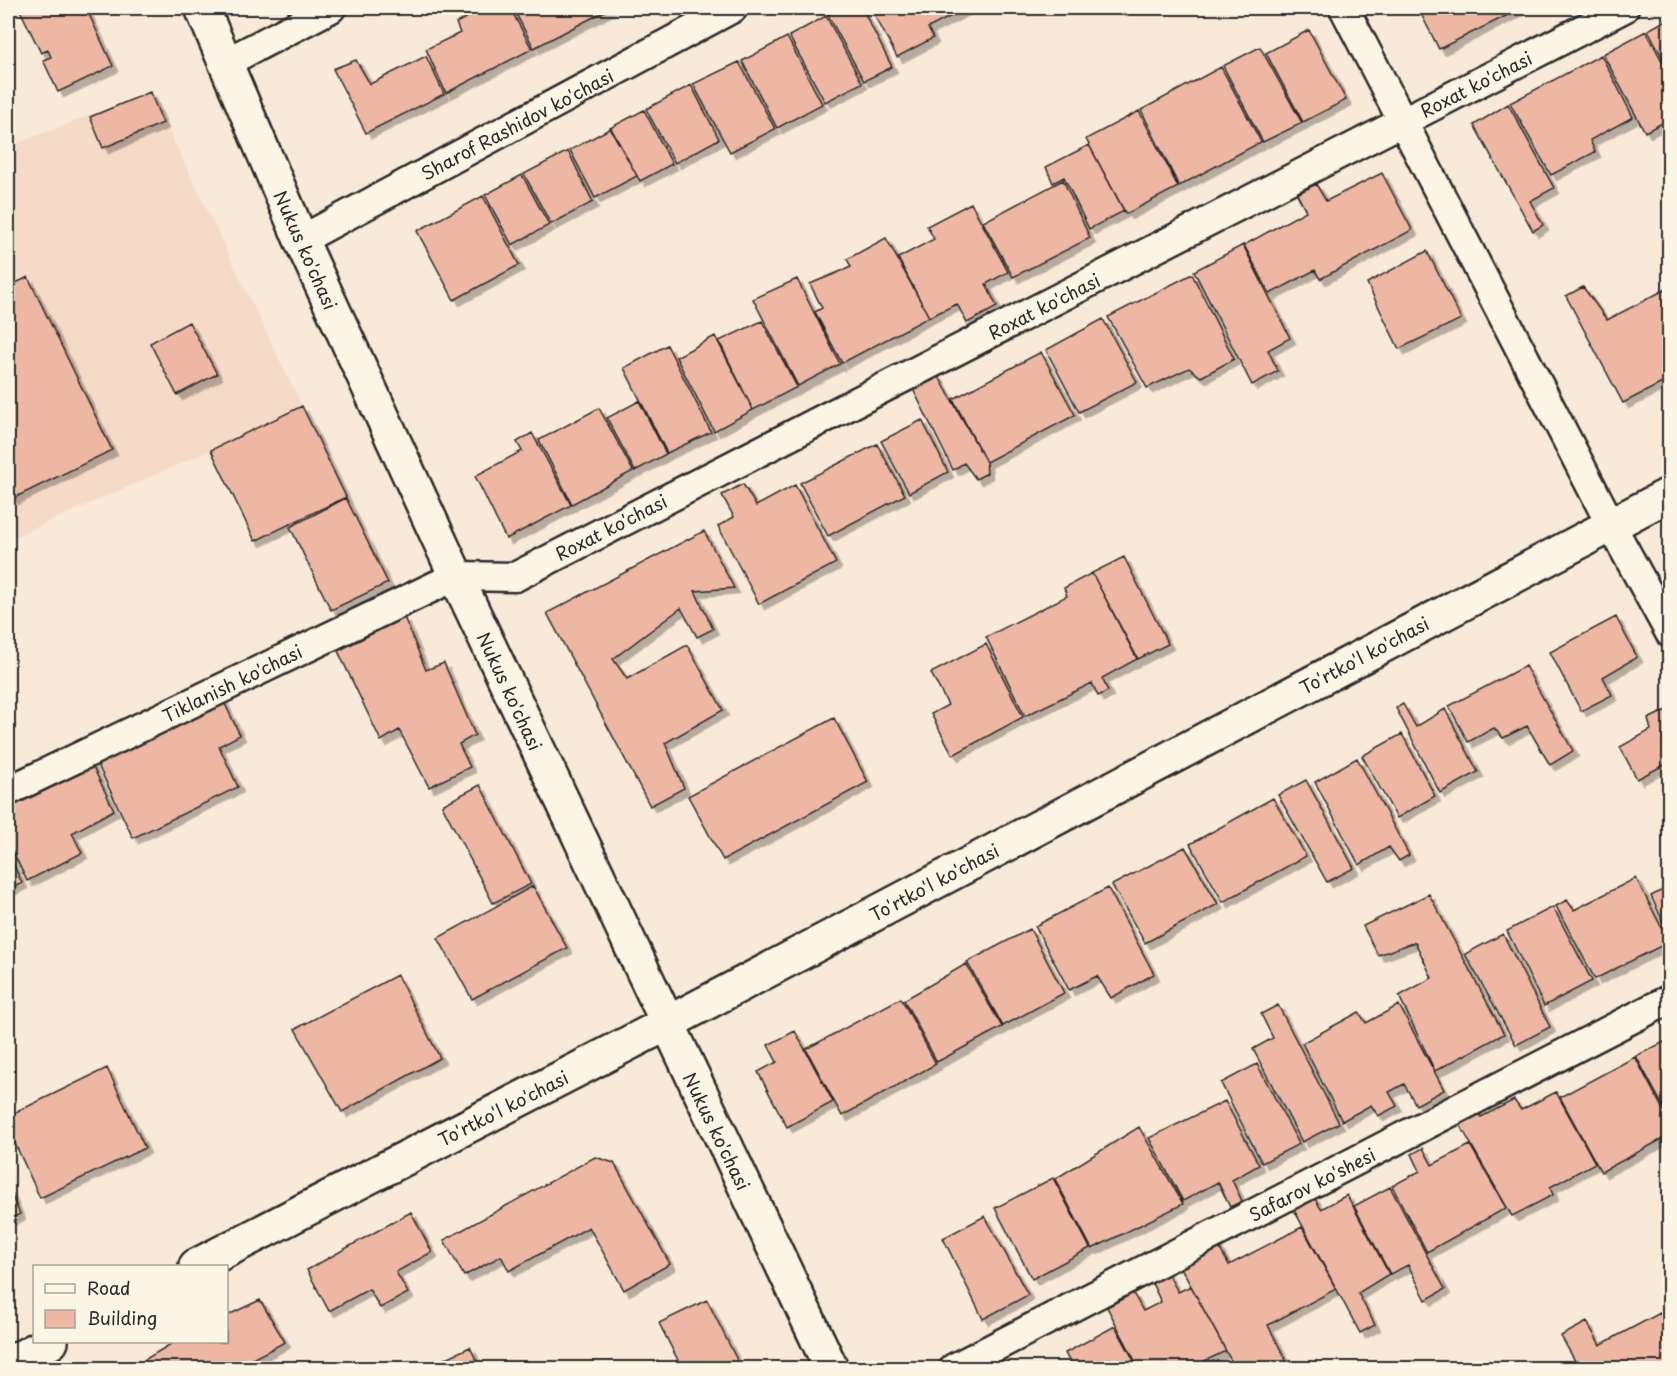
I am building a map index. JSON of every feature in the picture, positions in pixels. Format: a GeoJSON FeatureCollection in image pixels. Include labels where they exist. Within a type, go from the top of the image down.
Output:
{"type":"FeatureCollection","features":[{"type":"Feature","properties":{"kind":"street","name":"Nukus ko'chasi"},"geometry":{"type":"LineString","coordinates":[[202,8],[301,240],[456,576],[666,1024],[831,1368]]}},
{"type":"Feature","properties":{"kind":"street"},"geometry":{"type":"LineString","coordinates":[[225,63],[331,8]]}},
{"type":"Feature","properties":{"kind":"street","name":"Sharof Rashidov ko'chasi"},"geometry":{"type":"LineString","coordinates":[[301,240],[733,8]]}},
{"type":"Feature","properties":{"kind":"street"},"geometry":{"type":"LineString","coordinates":[[1344,8],[1611,525],[1670,633]]}},
{"type":"Feature","properties":{"kind":"street","name":"Roxat ko'chasi"},"geometry":{"type":"LineString","coordinates":[[456,576],[515,577],[1624,8]]}},
{"type":"Feature","properties":{"kind":"street","name":"To'rtko'l ko'chasi"},"geometry":{"type":"LineString","coordinates":[[198,1265],[666,1024],[1670,494]]}},
{"type":"Feature","properties":{"kind":"street","name":"Tiklanish ko'chasi"},"geometry":{"type":"LineString","coordinates":[[8,791],[456,576]]}},
{"type":"Feature","properties":{"kind":"street","name":"Safarov ko'shesi"},"geometry":{"type":"LineString","coordinates":[[954,1368],[1670,999]]}},
{"type":"Feature","properties":{"kind":"street"},"geometry":{"type":"LineString","coordinates":[[8,1364],[47,1343]]}},
{"type":"Feature","properties":{"kind":"shaded area"},"geometry":{"type":"Polygon","coordinates":[[[150,92],[302,406],[211,450],[8,540],[8,147],[150,92]]]}},
{"type":"Feature","properties":{"kind":"building"},"geometry":{"type":"Polygon","coordinates":[[[19,8],[86,8],[113,66],[58,92],[43,60],[51,57],[48,50],[41,53],[19,8]]]}},
{"type":"Feature","properties":{"kind":"building"},"geometry":{"type":"Polygon","coordinates":[[[485,8],[510,8],[532,49],[446,93],[426,49],[460,33],[456,23],[485,8]]]}},
{"type":"Feature","properties":{"kind":"building"},"geometry":{"type":"Polygon","coordinates":[[[513,8],[611,8],[534,48],[513,8]]]}},
{"type":"Feature","properties":{"kind":"building"},"geometry":{"type":"Polygon","coordinates":[[[842,8],[862,8],[892,67],[864,81],[828,15],[842,8]]]}},
{"type":"Feature","properties":{"kind":"building"},"geometry":{"type":"Polygon","coordinates":[[[871,8],[967,8],[928,28],[933,38],[897,57],[871,8]]]}},
{"type":"Feature","properties":{"kind":"building"},"geometry":{"type":"Polygon","coordinates":[[[1418,8],[1522,8],[1439,49],[1418,8]]]}},
{"type":"Feature","properties":{"kind":"building"},"geometry":{"type":"Polygon","coordinates":[[[826,16],[862,83],[825,102],[789,36],[826,16]]]}},
{"type":"Feature","properties":{"kind":"building"},"geometry":{"type":"Polygon","coordinates":[[[1670,18],[1670,71],[1648,30],[1670,18]]]}},
{"type":"Feature","properties":{"kind":"building"},"geometry":{"type":"Polygon","coordinates":[[[1309,30],[1346,100],[1303,122],[1266,53],[1309,30]]]}},
{"type":"Feature","properties":{"kind":"building"},"geometry":{"type":"Polygon","coordinates":[[[1646,31],[1670,76],[1670,119],[1645,132],[1603,54],[1646,31]]]}},
{"type":"Feature","properties":{"kind":"building"},"geometry":{"type":"Polygon","coordinates":[[[787,37],[822,104],[777,128],[742,61],[787,37]]]}},
{"type":"Feature","properties":{"kind":"building"},"geometry":{"type":"Polygon","coordinates":[[[1260,47],[1302,123],[1263,142],[1223,66],[1260,47]]]}},
{"type":"Feature","properties":{"kind":"building"},"geometry":{"type":"Polygon","coordinates":[[[1601,55],[1633,117],[1590,140],[1595,152],[1551,175],[1510,103],[1601,55]]]}},
{"type":"Feature","properties":{"kind":"building"},"geometry":{"type":"Polygon","coordinates":[[[426,56],[444,94],[366,133],[333,69],[356,60],[370,84],[426,56]]]}},
{"type":"Feature","properties":{"kind":"building"},"geometry":{"type":"Polygon","coordinates":[[[739,62],[775,129],[730,152],[693,84],[739,62]]]}},
{"type":"Feature","properties":{"kind":"building"},"geometry":{"type":"Polygon","coordinates":[[[1221,67],[1261,142],[1179,186],[1141,110],[1221,67]]]}},
{"type":"Feature","properties":{"kind":"building"},"geometry":{"type":"Polygon","coordinates":[[[691,85],[719,139],[675,163],[646,109],[691,85]]]}},
{"type":"Feature","properties":{"kind":"building"},"geometry":{"type":"Polygon","coordinates":[[[150,92],[163,123],[103,148],[90,117],[150,92]]]}},
{"type":"Feature","properties":{"kind":"building"},"geometry":{"type":"Polygon","coordinates":[[[1508,104],[1554,188],[1530,201],[1543,225],[1533,231],[1474,125],[1508,104]]]}},
{"type":"Feature","properties":{"kind":"building"},"geometry":{"type":"Polygon","coordinates":[[[644,110],[672,164],[640,181],[610,128],[644,110]]]}},
{"type":"Feature","properties":{"kind":"building"},"geometry":{"type":"Polygon","coordinates":[[[1139,111],[1178,187],[1126,214],[1086,139],[1139,111]]]}},
{"type":"Feature","properties":{"kind":"building"},"geometry":{"type":"Polygon","coordinates":[[[611,128],[637,176],[595,198],[570,150],[611,128]]]}},
{"type":"Feature","properties":{"kind":"building"},"geometry":{"type":"Polygon","coordinates":[[[1089,145],[1124,211],[1089,229],[1064,177],[1053,183],[1046,167],[1089,145]]]}},
{"type":"Feature","properties":{"kind":"building"},"geometry":{"type":"Polygon","coordinates":[[[568,151],[593,202],[551,224],[524,174],[568,151]]]}},
{"type":"Feature","properties":{"kind":"building"},"geometry":{"type":"Polygon","coordinates":[[[1382,173],[1412,230],[1320,279],[1315,270],[1270,294],[1244,245],[1306,211],[1297,194],[1316,184],[1326,201],[1382,173]]]}},
{"type":"Feature","properties":{"kind":"building"},"geometry":{"type":"Polygon","coordinates":[[[522,175],[549,225],[512,245],[485,195],[522,175]]]}},
{"type":"Feature","properties":{"kind":"building"},"geometry":{"type":"Polygon","coordinates":[[[1063,180],[1090,238],[1013,277],[983,222],[1063,180]]]}},
{"type":"Feature","properties":{"kind":"building"},"geometry":{"type":"Polygon","coordinates":[[[483,196],[519,265],[454,300],[417,231],[483,196]]]}},
{"type":"Feature","properties":{"kind":"building"},"geometry":{"type":"Polygon","coordinates":[[[971,203],[1008,272],[986,284],[997,307],[967,323],[957,304],[929,317],[898,258],[934,239],[927,226],[971,203]]]}},
{"type":"Feature","properties":{"kind":"building"},"geometry":{"type":"Polygon","coordinates":[[[886,238],[929,317],[842,363],[815,312],[822,308],[810,284],[851,267],[847,259],[886,238]]]}},
{"type":"Feature","properties":{"kind":"building"},"geometry":{"type":"Polygon","coordinates":[[[1243,245],[1290,338],[1268,350],[1278,371],[1252,385],[1194,271],[1243,245]]]}},
{"type":"Feature","properties":{"kind":"building"},"geometry":{"type":"Polygon","coordinates":[[[1427,251],[1461,319],[1399,349],[1367,283],[1427,251]]]}},
{"type":"Feature","properties":{"kind":"building"},"geometry":{"type":"Polygon","coordinates":[[[1192,274],[1234,359],[1201,377],[1189,368],[1147,388],[1108,317],[1192,274]]]}},
{"type":"Feature","properties":{"kind":"building"},"geometry":{"type":"Polygon","coordinates":[[[28,277],[112,450],[12,499],[8,490],[8,287],[28,277]]]}},
{"type":"Feature","properties":{"kind":"building"},"geometry":{"type":"Polygon","coordinates":[[[797,279],[840,364],[798,386],[753,299],[797,279]]]}},
{"type":"Feature","properties":{"kind":"building"},"geometry":{"type":"Polygon","coordinates":[[[1583,287],[1607,320],[1670,287],[1670,379],[1623,403],[1566,296],[1583,287]]]}},
{"type":"Feature","properties":{"kind":"building"},"geometry":{"type":"Polygon","coordinates":[[[1103,319],[1137,382],[1079,412],[1046,350],[1103,319]]]}},
{"type":"Feature","properties":{"kind":"building"},"geometry":{"type":"Polygon","coordinates":[[[762,321],[797,387],[753,410],[719,341],[762,321]]]}},
{"type":"Feature","properties":{"kind":"building"},"geometry":{"type":"Polygon","coordinates":[[[189,322],[217,374],[177,395],[150,343],[189,322]]]}},
{"type":"Feature","properties":{"kind":"building"},"geometry":{"type":"Polygon","coordinates":[[[715,336],[753,410],[714,431],[676,357],[715,336]]]}},
{"type":"Feature","properties":{"kind":"building"},"geometry":{"type":"Polygon","coordinates":[[[667,345],[711,432],[667,453],[624,368],[667,345]]]}},
{"type":"Feature","properties":{"kind":"building"},"geometry":{"type":"Polygon","coordinates":[[[1041,352],[1075,415],[986,462],[953,399],[1041,352]]]}},
{"type":"Feature","properties":{"kind":"building"},"geometry":{"type":"Polygon","coordinates":[[[938,375],[986,462],[987,473],[976,479],[964,463],[953,470],[913,389],[938,375]]]}},
{"type":"Feature","properties":{"kind":"building"},"geometry":{"type":"Polygon","coordinates":[[[639,401],[666,454],[635,471],[607,418],[639,401]]]}},
{"type":"Feature","properties":{"kind":"building"},"geometry":{"type":"Polygon","coordinates":[[[302,406],[346,497],[255,541],[211,450],[302,406]]]}},
{"type":"Feature","properties":{"kind":"building"},"geometry":{"type":"Polygon","coordinates":[[[599,408],[633,471],[572,504],[539,440],[599,408]]]}},
{"type":"Feature","properties":{"kind":"building"},"geometry":{"type":"Polygon","coordinates":[[[922,420],[948,472],[909,493],[881,441],[922,420]]]}},
{"type":"Feature","properties":{"kind":"building"},"geometry":{"type":"Polygon","coordinates":[[[532,433],[571,505],[506,539],[475,476],[522,451],[517,442],[532,433]]]}},
{"type":"Feature","properties":{"kind":"building"},"geometry":{"type":"Polygon","coordinates":[[[877,444],[905,495],[828,536],[800,483],[877,444]]]}},
{"type":"Feature","properties":{"kind":"building"},"geometry":{"type":"Polygon","coordinates":[[[743,484],[756,506],[795,485],[836,563],[759,604],[718,526],[734,517],[722,495],[743,484]]]}},
{"type":"Feature","properties":{"kind":"building"},"geometry":{"type":"Polygon","coordinates":[[[346,498],[388,583],[331,610],[290,527],[346,498]]]}},
{"type":"Feature","properties":{"kind":"building"},"geometry":{"type":"Polygon","coordinates":[[[704,531],[734,588],[695,591],[713,629],[697,637],[681,608],[613,659],[627,679],[687,645],[723,710],[665,743],[684,788],[650,806],[547,613],[704,531]]]}},
{"type":"Feature","properties":{"kind":"building"},"geometry":{"type":"Polygon","coordinates":[[[1124,557],[1168,644],[1138,659],[1092,573],[1124,557]]]}},
{"type":"Feature","properties":{"kind":"building"},"geometry":{"type":"Polygon","coordinates":[[[1092,573],[1137,659],[1102,678],[1108,691],[1098,696],[1092,683],[1025,716],[986,637],[1067,596],[1064,588],[1092,573]]]}},
{"type":"Feature","properties":{"kind":"building"},"geometry":{"type":"Polygon","coordinates":[[[404,617],[426,670],[444,663],[475,735],[459,744],[470,767],[429,787],[399,730],[381,741],[338,651],[404,617]]]}},
{"type":"Feature","properties":{"kind":"building"},"geometry":{"type":"Polygon","coordinates":[[[1616,617],[1637,657],[1603,677],[1612,695],[1581,711],[1550,652],[1616,617]]]}},
{"type":"Feature","properties":{"kind":"building"},"geometry":{"type":"Polygon","coordinates":[[[986,644],[1023,717],[953,755],[931,714],[948,705],[931,673],[986,644]]]}},
{"type":"Feature","properties":{"kind":"building"},"geometry":{"type":"Polygon","coordinates":[[[1525,666],[1573,751],[1550,765],[1527,726],[1503,738],[1494,728],[1468,742],[1449,706],[1525,666]]]}},
{"type":"Feature","properties":{"kind":"building"},"geometry":{"type":"Polygon","coordinates":[[[222,698],[240,735],[219,746],[238,787],[133,838],[96,761],[222,698]]]}},
{"type":"Feature","properties":{"kind":"building"},"geometry":{"type":"Polygon","coordinates":[[[1403,704],[1416,727],[1445,709],[1478,772],[1440,793],[1396,708],[1403,704]]]}},
{"type":"Feature","properties":{"kind":"building"},"geometry":{"type":"Polygon","coordinates":[[[1669,709],[1670,762],[1637,779],[1620,747],[1651,730],[1648,719],[1669,709]]]}},
{"type":"Feature","properties":{"kind":"building"},"geometry":{"type":"Polygon","coordinates":[[[834,718],[868,782],[723,860],[688,796],[834,718]]]}},
{"type":"Feature","properties":{"kind":"building"},"geometry":{"type":"Polygon","coordinates":[[[1402,734],[1435,796],[1397,818],[1362,756],[1402,734]]]}},
{"type":"Feature","properties":{"kind":"building"},"geometry":{"type":"Polygon","coordinates":[[[1357,758],[1409,855],[1399,861],[1389,847],[1359,865],[1315,782],[1357,758]]]}},
{"type":"Feature","properties":{"kind":"building"},"geometry":{"type":"Polygon","coordinates":[[[91,763],[114,810],[72,833],[82,853],[27,881],[8,842],[8,804],[91,763]]]}},
{"type":"Feature","properties":{"kind":"building"},"geometry":{"type":"Polygon","coordinates":[[[1306,780],[1354,868],[1327,882],[1278,795],[1306,780]]]}},
{"type":"Feature","properties":{"kind":"building"},"geometry":{"type":"Polygon","coordinates":[[[480,785],[531,884],[493,903],[442,805],[480,785]]]}},
{"type":"Feature","properties":{"kind":"building"},"geometry":{"type":"Polygon","coordinates":[[[1273,798],[1306,856],[1223,902],[1190,844],[1273,798]]]}},
{"type":"Feature","properties":{"kind":"building"},"geometry":{"type":"Polygon","coordinates":[[[1185,847],[1218,904],[1145,943],[1112,885],[1185,847]]]}},
{"type":"Feature","properties":{"kind":"building"},"geometry":{"type":"Polygon","coordinates":[[[8,853],[22,883],[8,890],[8,853]]]}},
{"type":"Feature","properties":{"kind":"building"},"geometry":{"type":"Polygon","coordinates":[[[1636,878],[1669,942],[1595,979],[1556,906],[1567,900],[1574,910],[1636,878]]]}},
{"type":"Feature","properties":{"kind":"building"},"geometry":{"type":"Polygon","coordinates":[[[533,886],[567,948],[472,999],[438,938],[533,886]]]}},
{"type":"Feature","properties":{"kind":"building"},"geometry":{"type":"Polygon","coordinates":[[[1670,886],[1670,936],[1651,896],[1670,886]]]}},
{"type":"Feature","properties":{"kind":"building"},"geometry":{"type":"Polygon","coordinates":[[[1108,888],[1154,974],[1111,998],[1097,976],[1069,990],[1035,926],[1108,888]]]}},
{"type":"Feature","properties":{"kind":"building"},"geometry":{"type":"Polygon","coordinates":[[[1429,894],[1504,1034],[1435,1071],[1399,996],[1432,978],[1415,942],[1378,955],[1363,926],[1429,894]]]}},
{"type":"Feature","properties":{"kind":"building"},"geometry":{"type":"Polygon","coordinates":[[[1553,907],[1592,981],[1544,1006],[1507,931],[1553,907]]]}},
{"type":"Feature","properties":{"kind":"building"},"geometry":{"type":"Polygon","coordinates":[[[1030,929],[1064,993],[1003,1026],[967,962],[1030,929]]]}},
{"type":"Feature","properties":{"kind":"building"},"geometry":{"type":"Polygon","coordinates":[[[1503,934],[1550,1027],[1516,1045],[1465,954],[1503,934]]]}},
{"type":"Feature","properties":{"kind":"building"},"geometry":{"type":"Polygon","coordinates":[[[966,964],[1002,1027],[937,1062],[904,1000],[966,964]]]}},
{"type":"Feature","properties":{"kind":"building"},"geometry":{"type":"Polygon","coordinates":[[[397,975],[440,1058],[342,1112],[295,1029],[397,975]]]}},
{"type":"Feature","properties":{"kind":"building"},"geometry":{"type":"Polygon","coordinates":[[[901,998],[936,1064],[842,1116],[806,1049],[901,998]]]}},
{"type":"Feature","properties":{"kind":"building"},"geometry":{"type":"Polygon","coordinates":[[[1278,1005],[1339,1123],[1302,1142],[1253,1049],[1273,1038],[1261,1014],[1278,1005]]]}},
{"type":"Feature","properties":{"kind":"building"},"geometry":{"type":"Polygon","coordinates":[[[1399,1005],[1444,1090],[1416,1105],[1404,1084],[1389,1092],[1397,1106],[1378,1116],[1371,1105],[1342,1121],[1302,1043],[1359,1012],[1366,1023],[1399,1005]]]}},
{"type":"Feature","properties":{"kind":"building"},"geometry":{"type":"Polygon","coordinates":[[[795,1031],[833,1102],[787,1127],[758,1072],[777,1062],[768,1045],[795,1031]]]}},
{"type":"Feature","properties":{"kind":"building"},"geometry":{"type":"Polygon","coordinates":[[[1670,1039],[1670,1119],[1636,1056],[1670,1039]]]}},
{"type":"Feature","properties":{"kind":"building"},"geometry":{"type":"Polygon","coordinates":[[[1635,1057],[1670,1123],[1670,1135],[1601,1172],[1560,1097],[1635,1057]]]}},
{"type":"Feature","properties":{"kind":"building"},"geometry":{"type":"Polygon","coordinates":[[[1257,1064],[1299,1144],[1262,1163],[1221,1083],[1257,1064]]]}},
{"type":"Feature","properties":{"kind":"building"},"geometry":{"type":"Polygon","coordinates":[[[107,1068],[145,1148],[40,1198],[8,1128],[8,1116],[107,1068]]]}},
{"type":"Feature","properties":{"kind":"building"},"geometry":{"type":"Polygon","coordinates":[[[1556,1092],[1595,1163],[1550,1187],[1553,1195],[1512,1216],[1460,1125],[1476,1110],[1481,1117],[1514,1100],[1521,1110],[1556,1092]]]}},
{"type":"Feature","properties":{"kind":"building"},"geometry":{"type":"Polygon","coordinates":[[[1225,1101],[1259,1165],[1232,1180],[1242,1201],[1230,1207],[1218,1182],[1183,1201],[1149,1138],[1225,1101]]]}},
{"type":"Feature","properties":{"kind":"building"},"geometry":{"type":"Polygon","coordinates":[[[1139,1127],[1183,1204],[1092,1249],[1055,1179],[1139,1127]]]}},
{"type":"Feature","properties":{"kind":"building"},"geometry":{"type":"Polygon","coordinates":[[[1470,1145],[1506,1208],[1427,1252],[1392,1186],[1420,1171],[1412,1154],[1423,1148],[1432,1165],[1470,1145]]]}},
{"type":"Feature","properties":{"kind":"building"},"geometry":{"type":"Polygon","coordinates":[[[595,1157],[614,1163],[670,1264],[624,1290],[589,1227],[509,1271],[501,1256],[464,1276],[444,1240],[595,1157]]]}},
{"type":"Feature","properties":{"kind":"building"},"geometry":{"type":"Polygon","coordinates":[[[1053,1178],[1090,1248],[1032,1279],[995,1208],[1053,1178]]]}},
{"type":"Feature","properties":{"kind":"building"},"geometry":{"type":"Polygon","coordinates":[[[1390,1187],[1445,1289],[1426,1300],[1408,1265],[1390,1274],[1354,1206],[1390,1187]]]}},
{"type":"Feature","properties":{"kind":"building"},"geometry":{"type":"Polygon","coordinates":[[[8,1188],[20,1214],[8,1220],[8,1188]]]}},
{"type":"Feature","properties":{"kind":"building"},"geometry":{"type":"Polygon","coordinates":[[[1313,1195],[1321,1209],[1347,1195],[1389,1274],[1358,1293],[1375,1325],[1360,1333],[1292,1206],[1313,1195]]]}},
{"type":"Feature","properties":{"kind":"building"},"geometry":{"type":"Polygon","coordinates":[[[411,1212],[432,1252],[396,1272],[408,1293],[380,1308],[369,1289],[329,1311],[307,1270],[411,1212]]]}},
{"type":"Feature","properties":{"kind":"building"},"geometry":{"type":"Polygon","coordinates":[[[985,1216],[1028,1295],[983,1319],[943,1238],[985,1216]]]}},
{"type":"Feature","properties":{"kind":"building"},"geometry":{"type":"Polygon","coordinates":[[[1302,1227],[1336,1289],[1268,1325],[1290,1368],[1235,1368],[1178,1262],[1216,1242],[1229,1265],[1302,1227]]]}},
{"type":"Feature","properties":{"kind":"building"},"geometry":{"type":"Polygon","coordinates":[[[1167,1272],[1178,1292],[1191,1286],[1226,1351],[1196,1365],[1197,1368],[1139,1368],[1107,1307],[1133,1293],[1143,1311],[1161,1302],[1151,1281],[1167,1272]]]}},
{"type":"Feature","properties":{"kind":"building"},"geometry":{"type":"Polygon","coordinates":[[[260,1300],[285,1342],[235,1368],[131,1368],[172,1343],[228,1343],[228,1315],[260,1300]]]}},
{"type":"Feature","properties":{"kind":"building"},"geometry":{"type":"Polygon","coordinates":[[[707,1300],[741,1368],[682,1368],[659,1323],[707,1300]]]}},
{"type":"Feature","properties":{"kind":"building"},"geometry":{"type":"Polygon","coordinates":[[[1670,1307],[1670,1329],[1660,1313],[1670,1307]]]}},
{"type":"Feature","properties":{"kind":"building"},"geometry":{"type":"Polygon","coordinates":[[[1660,1313],[1670,1330],[1670,1368],[1579,1368],[1561,1336],[1587,1322],[1600,1345],[1660,1313]]]}},
{"type":"Feature","properties":{"kind":"building"},"geometry":{"type":"Polygon","coordinates":[[[1115,1326],[1138,1368],[1073,1368],[1065,1353],[1115,1326]]]}},
{"type":"Feature","properties":{"kind":"building"},"geometry":{"type":"Polygon","coordinates":[[[470,1347],[480,1368],[425,1368],[470,1347]]]}}]}
